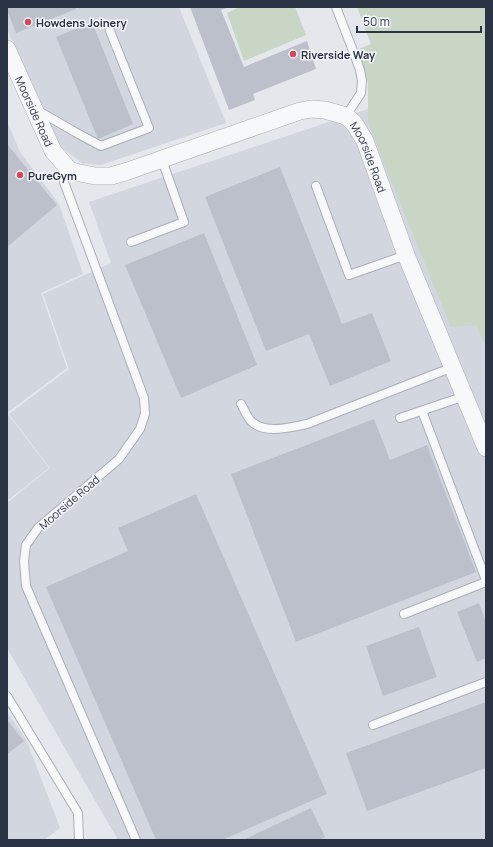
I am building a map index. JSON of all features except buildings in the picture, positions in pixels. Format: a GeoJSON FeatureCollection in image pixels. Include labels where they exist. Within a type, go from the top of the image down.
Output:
{"type":"FeatureCollection","features":[{"type":"Feature","properties":{"kind":"street","name":"Moorside Road"},"geometry":{"type":"LineString","coordinates":[[7,49],[53,151],[68,169],[95,176],[111,176],[128,171],[300,111],[311,109],[325,110],[346,116],[354,123],[365,142],[406,255],[486,448]]}},
{"type":"Feature","properties":{"kind":"lane"},"geometry":{"type":"LineString","coordinates":[[336,7],[360,70],[362,81],[361,93],[346,116]]}},
{"type":"Feature","properties":{"kind":"lane"},"geometry":{"type":"LineString","coordinates":[[34,108],[101,146],[149,128],[110,31]]}},
{"type":"Feature","properties":{"kind":"lane"},"geometry":{"type":"LineString","coordinates":[[131,242],[184,222],[162,160]]}},
{"type":"Feature","properties":{"kind":"lane","name":"Moorside Road"},"geometry":{"type":"LineString","coordinates":[[68,169],[64,182],[144,398],[145,414],[140,430],[119,459],[38,528],[26,545],[24,567],[26,586],[136,840]]}},
{"type":"Feature","properties":{"kind":"lane"},"geometry":{"type":"LineString","coordinates":[[316,186],[349,275],[406,255]]}},
{"type":"Feature","properties":{"kind":"lane"},"geometry":{"type":"LineString","coordinates":[[242,404],[250,420],[258,426],[275,429],[308,424],[453,367]]}},
{"type":"Feature","properties":{"kind":"lane"},"geometry":{"type":"LineString","coordinates":[[400,418],[465,396]]}},
{"type":"Feature","properties":{"kind":"lane"},"geometry":{"type":"LineString","coordinates":[[404,614],[486,581],[422,411]]}},
{"type":"Feature","properties":{"kind":"lane"},"geometry":{"type":"LineString","coordinates":[[373,725],[486,682]]}},
{"type":"Feature","properties":{"kind":"lane"},"geometry":{"type":"LineString","coordinates":[[7,696],[78,813],[79,840]]}},
{"type":"Feature","properties":{"kind":"shaded area"},"geometry":{"type":"Polygon","coordinates":[[[7,7],[179,7],[226,123],[101,165],[82,163],[61,147],[7,29],[7,7]]]}},
{"type":"Feature","properties":{"kind":"shaded area"},"geometry":{"type":"Polygon","coordinates":[[[404,97],[486,323],[486,840],[118,840],[7,648],[7,503],[50,468],[9,414],[69,369],[43,294],[111,263],[89,202],[404,97]]]}},
{"type":"Feature","properties":{"kind":"shaded area"},"geometry":{"type":"Polygon","coordinates":[[[7,121],[20,152],[59,204],[83,274],[41,293],[67,368],[7,413],[7,121]]]}},
{"type":"Feature","properties":{"kind":"shaded area"},"geometry":{"type":"Polygon","coordinates":[[[7,413],[49,468],[7,501],[7,413]]]}},
{"type":"Feature","properties":{"kind":"shaded area"},"geometry":{"type":"Polygon","coordinates":[[[7,712],[26,739],[60,828],[44,840],[7,840],[7,712]]]}},
{"type":"Feature","properties":{"kind":"green space"},"geometry":{"type":"Polygon","coordinates":[[[240,7],[295,7],[306,35],[244,61],[227,13],[240,7]]]}},
{"type":"Feature","properties":{"kind":"green space"},"geometry":{"type":"Polygon","coordinates":[[[357,7],[486,7],[486,348],[476,325],[451,327],[368,122],[368,83],[359,49],[371,44],[357,7]]]}},
{"type":"Feature","properties":{"kind":"place","name":"Howdens Joinery"},"geometry":{"type":"Point","coordinates":[28,22]}},
{"type":"Feature","properties":{"kind":"place","name":"Riverside Way"},"geometry":{"type":"Point","coordinates":[293,54]}},
{"type":"Feature","properties":{"kind":"place","name":"PureGym"},"geometry":{"type":"Point","coordinates":[20,175]}}]}
